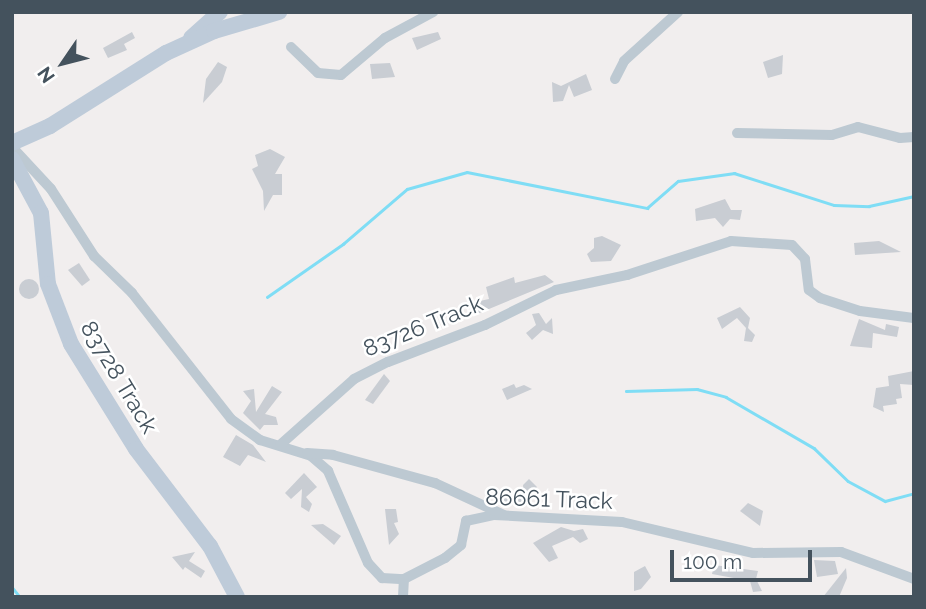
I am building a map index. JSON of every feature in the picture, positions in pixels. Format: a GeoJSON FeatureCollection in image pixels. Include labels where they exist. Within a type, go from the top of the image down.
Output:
{"type":"FeatureCollection","features":[{"type":"Feature","properties":{"kind":"street"},"geometry":{"type":"LineString","coordinates":[[220,12],[187,42],[50,126],[12,145],[51,189],[94,256],[132,293],[231,419],[260,440],[280,445],[319,462],[337,484],[374,572],[390,580],[404,579],[402,597]]}},
{"type":"Feature","properties":{"kind":"street"},"geometry":{"type":"LineString","coordinates":[[187,42],[279,12]]}},
{"type":"Feature","properties":{"kind":"street"},"geometry":{"type":"LineString","coordinates":[[291,47],[318,73],[341,75],[385,38],[433,12]]}},
{"type":"Feature","properties":{"kind":"street"},"geometry":{"type":"LineString","coordinates":[[615,79],[624,61],[678,12]]}},
{"type":"Feature","properties":{"kind":"street"},"geometry":{"type":"LineString","coordinates":[[737,133],[832,135],[858,127],[900,138],[914,137]]}},
{"type":"Feature","properties":{"kind":"street","name":"83728 Track"},"geometry":{"type":"LineString","coordinates":[[12,159],[41,213],[48,284],[71,344],[135,449],[210,546],[237,597]]}},
{"type":"Feature","properties":{"kind":"street","name":"83726 Track"},"geometry":{"type":"LineString","coordinates":[[280,445],[362,374],[555,290],[627,275],[731,241],[792,245],[805,259],[806,284],[820,298],[860,312],[914,317]]}},
{"type":"Feature","properties":{"kind":"street"},"geometry":{"type":"LineString","coordinates":[[303,454],[333,456],[435,483],[506,516]]}},
{"type":"Feature","properties":{"kind":"street","name":"86661 Track"},"geometry":{"type":"LineString","coordinates":[[404,579],[457,551],[464,525],[471,517],[506,516],[622,522],[753,553],[841,552],[914,579]]}},
{"type":"Feature","properties":{"kind":"building"},"geometry":{"type":"Polygon","coordinates":[[[132,32],[135,38],[124,44],[127,50],[108,58],[103,48],[132,32]]]}},
{"type":"Feature","properties":{"kind":"building"},"geometry":{"type":"Polygon","coordinates":[[[438,32],[441,39],[417,50],[412,38],[438,32]]]}},
{"type":"Feature","properties":{"kind":"building"},"geometry":{"type":"Polygon","coordinates":[[[783,55],[782,74],[768,78],[763,62],[783,55]]]}},
{"type":"Feature","properties":{"kind":"building"},"geometry":{"type":"Polygon","coordinates":[[[218,62],[227,67],[222,82],[203,103],[206,79],[218,62]]]}},
{"type":"Feature","properties":{"kind":"building"},"geometry":{"type":"Polygon","coordinates":[[[390,63],[395,77],[372,79],[370,64],[390,63]]]}},
{"type":"Feature","properties":{"kind":"building"},"geometry":{"type":"Polygon","coordinates":[[[586,74],[592,90],[574,97],[569,85],[563,101],[553,102],[552,82],[561,86],[586,74]]]}},
{"type":"Feature","properties":{"kind":"building"},"geometry":{"type":"Polygon","coordinates":[[[270,149],[285,157],[275,174],[282,174],[282,195],[273,195],[264,211],[263,191],[252,169],[258,166],[255,155],[270,149]]]}},
{"type":"Feature","properties":{"kind":"building"},"geometry":{"type":"Polygon","coordinates":[[[725,199],[731,210],[742,210],[740,220],[730,219],[723,227],[715,218],[696,221],[695,209],[725,199]]]}},
{"type":"Feature","properties":{"kind":"building"},"geometry":{"type":"Polygon","coordinates":[[[602,236],[621,245],[611,261],[591,262],[587,254],[594,248],[594,238],[602,236]]]}},
{"type":"Feature","properties":{"kind":"building"},"geometry":{"type":"Polygon","coordinates":[[[879,241],[901,252],[855,255],[854,243],[879,241]]]}},
{"type":"Feature","properties":{"kind":"building"},"geometry":{"type":"Polygon","coordinates":[[[79,263],[90,280],[82,286],[68,270],[79,263]]]}},
{"type":"Feature","properties":{"kind":"building"},"geometry":{"type":"Polygon","coordinates":[[[545,275],[554,282],[477,314],[475,302],[489,299],[486,287],[514,277],[515,283],[545,275]]]}},
{"type":"Feature","properties":{"kind":"building"},"geometry":{"type":"Polygon","coordinates":[[[29,279],[36,282],[39,289],[36,296],[29,299],[22,296],[19,289],[22,282],[29,279]]]}},
{"type":"Feature","properties":{"kind":"building"},"geometry":{"type":"Polygon","coordinates":[[[740,307],[750,318],[748,328],[755,335],[752,342],[744,341],[746,328],[737,318],[722,329],[717,318],[740,307]]]}},
{"type":"Feature","properties":{"kind":"building"},"geometry":{"type":"Polygon","coordinates":[[[539,313],[546,324],[552,318],[553,334],[543,330],[532,340],[526,333],[536,325],[532,314],[539,313]]]}},
{"type":"Feature","properties":{"kind":"building"},"geometry":{"type":"Polygon","coordinates":[[[859,319],[885,330],[886,324],[899,327],[897,337],[873,333],[872,348],[850,346],[859,319]]]}},
{"type":"Feature","properties":{"kind":"building"},"geometry":{"type":"Polygon","coordinates":[[[914,371],[914,385],[900,384],[902,398],[896,399],[897,404],[883,406],[884,412],[873,407],[876,388],[889,386],[888,376],[914,371]]]}},
{"type":"Feature","properties":{"kind":"building"},"geometry":{"type":"Polygon","coordinates":[[[384,374],[390,381],[373,404],[365,400],[384,374]]]}},
{"type":"Feature","properties":{"kind":"building"},"geometry":{"type":"Polygon","coordinates":[[[514,384],[516,388],[524,385],[532,389],[507,400],[502,389],[514,384]]]}},
{"type":"Feature","properties":{"kind":"building"},"geometry":{"type":"Polygon","coordinates":[[[272,386],[282,392],[265,414],[276,417],[278,425],[264,425],[260,430],[243,413],[251,401],[243,391],[254,389],[256,412],[272,386]]]}},
{"type":"Feature","properties":{"kind":"building"},"geometry":{"type":"Polygon","coordinates":[[[236,435],[253,445],[266,462],[248,455],[240,466],[223,457],[236,435]]]}},
{"type":"Feature","properties":{"kind":"building"},"geometry":{"type":"Polygon","coordinates":[[[304,473],[317,487],[306,497],[312,504],[309,512],[301,507],[302,489],[291,499],[285,493],[304,473]]]}},
{"type":"Feature","properties":{"kind":"building"},"geometry":{"type":"Polygon","coordinates":[[[529,479],[537,487],[527,498],[532,499],[530,505],[496,502],[498,492],[524,497],[523,485],[529,479]]]}},
{"type":"Feature","properties":{"kind":"building"},"geometry":{"type":"Polygon","coordinates":[[[748,503],[763,511],[760,526],[740,511],[748,503]]]}},
{"type":"Feature","properties":{"kind":"building"},"geometry":{"type":"Polygon","coordinates":[[[385,509],[396,509],[398,522],[394,523],[399,534],[389,545],[385,509]]]}},
{"type":"Feature","properties":{"kind":"building"},"geometry":{"type":"Polygon","coordinates":[[[323,524],[341,536],[334,545],[311,525],[323,524]]]}},
{"type":"Feature","properties":{"kind":"building"},"geometry":{"type":"Polygon","coordinates":[[[561,527],[574,531],[583,529],[588,539],[580,543],[573,537],[552,546],[558,558],[549,562],[533,543],[561,527]]]}},
{"type":"Feature","properties":{"kind":"building"},"geometry":{"type":"Polygon","coordinates":[[[195,552],[189,561],[205,571],[201,578],[185,567],[183,570],[172,557],[195,552]]]}},
{"type":"Feature","properties":{"kind":"building"},"geometry":{"type":"Polygon","coordinates":[[[814,560],[835,561],[838,574],[817,577],[814,560]]]}},
{"type":"Feature","properties":{"kind":"building"},"geometry":{"type":"Polygon","coordinates":[[[714,565],[758,571],[756,579],[762,591],[753,592],[750,581],[712,574],[714,565]]]}},
{"type":"Feature","properties":{"kind":"building"},"geometry":{"type":"Polygon","coordinates":[[[645,566],[651,577],[641,589],[634,591],[634,572],[645,566]]]}},
{"type":"Feature","properties":{"kind":"building"},"geometry":{"type":"Polygon","coordinates":[[[846,568],[847,578],[839,597],[823,597],[846,568]]]}},
{"type":"Feature","properties":{"kind":"waterway"},"geometry":{"type":"LineString","coordinates":[[267,297],[343,244],[407,189],[467,172],[647,208],[678,181],[734,173],[834,205],[869,206],[914,196]]}},
{"type":"Feature","properties":{"kind":"waterway"},"geometry":{"type":"LineString","coordinates":[[626,391],[697,389],[726,397],[814,448],[848,481],[885,501],[914,493]]}},
{"type":"Feature","properties":{"kind":"waterway"},"geometry":{"type":"LineString","coordinates":[[12,587],[20,597]]}}]}
